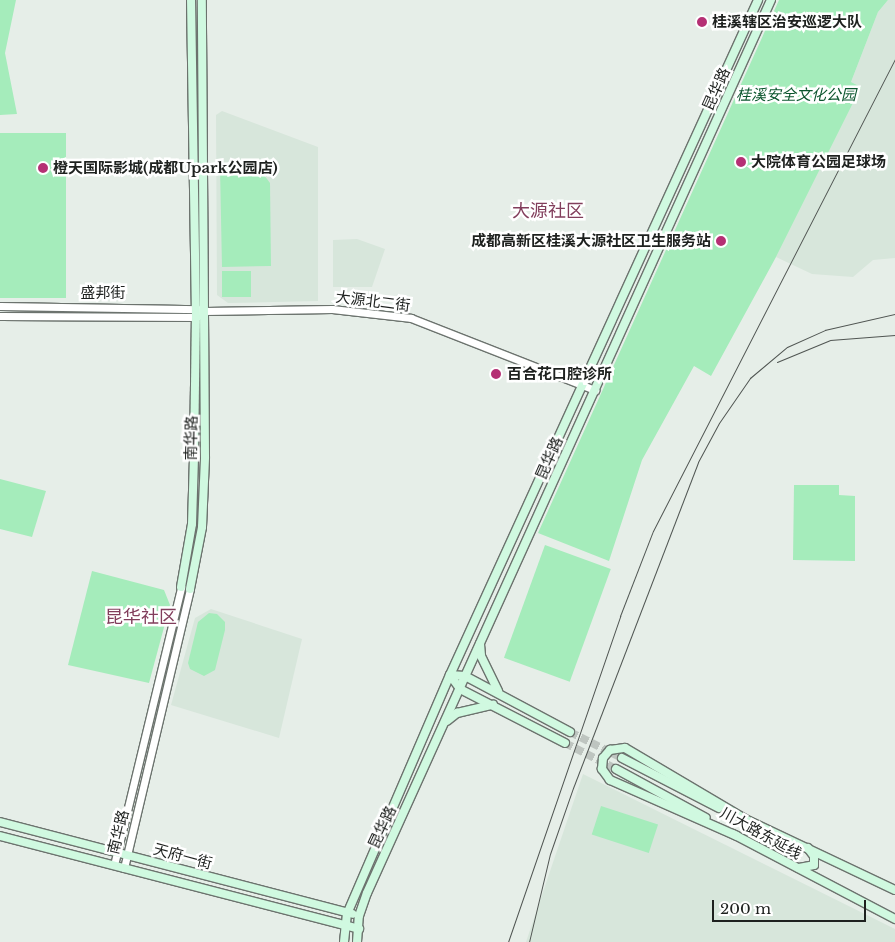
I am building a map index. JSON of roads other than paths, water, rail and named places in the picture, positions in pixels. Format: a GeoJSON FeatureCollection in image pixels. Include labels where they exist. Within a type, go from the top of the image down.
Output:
{"type":"FeatureCollection","features":[{"type":"Feature","properties":{"kind":"main road","name":"南华路"},"geometry":{"type":"LineString","coordinates":[[181,587],[192,524],[196,317],[191,0]]}},
{"type":"Feature","properties":{"kind":"main road","name":"南华路"},"geometry":{"type":"LineString","coordinates":[[190,590],[202,527],[205,311],[202,0]]}},
{"type":"Feature","properties":{"kind":"main road","name":"昆华路"},"geometry":{"type":"LineString","coordinates":[[344,942],[347,914],[450,675],[584,385],[758,0]]}},
{"type":"Feature","properties":{"kind":"main road","name":"昆华路"},"geometry":{"type":"LineString","coordinates":[[357,942],[359,916],[465,676],[771,0]]}},
{"type":"Feature","properties":{"kind":"main road"},"geometry":{"type":"LineString","coordinates":[[480,643],[481,656],[499,693]]}},
{"type":"Feature","properties":{"kind":"main road"},"geometry":{"type":"LineString","coordinates":[[450,675],[465,676],[570,732]]}},
{"type":"Feature","properties":{"kind":"main road"},"geometry":{"type":"LineString","coordinates":[[450,675],[460,688],[565,743]]}},
{"type":"Feature","properties":{"kind":"main road"},"geometry":{"type":"LineString","coordinates":[[444,723],[456,713],[493,705]]}},
{"type":"Feature","properties":{"kind":"main road"},"geometry":{"type":"LineString","coordinates":[[737,836],[610,780],[602,769],[603,758],[610,750],[625,748],[745,819]]}},
{"type":"Feature","properties":{"kind":"main road","name":"川大路东延线"},"geometry":{"type":"LineString","coordinates":[[622,758],[694,797],[806,845],[895,890]]}},
{"type":"Feature","properties":{"kind":"main road","name":"川大路东延线"},"geometry":{"type":"LineString","coordinates":[[616,769],[737,836],[895,919]]}},
{"type":"Feature","properties":{"kind":"main road","name":"天府一街"},"geometry":{"type":"LineString","coordinates":[[0,822],[359,916]]}},
{"type":"Feature","properties":{"kind":"main road","name":"天府一街"},"geometry":{"type":"LineString","coordinates":[[0,836],[359,929]]}},
{"type":"Feature","properties":{"kind":"main road"},"geometry":{"type":"LineString","coordinates":[[797,868],[805,869],[814,865],[814,856],[806,845]]}},
{"type":"Feature","properties":{"kind":"street","name":"盛邦街"},"geometry":{"type":"LineString","coordinates":[[0,306],[196,307],[205,311]]}},
{"type":"Feature","properties":{"kind":"street","name":"大源北二街"},"geometry":{"type":"LineString","coordinates":[[205,311],[332,309],[410,318],[595,390]]}},
{"type":"Feature","properties":{"kind":"street"},"geometry":{"type":"LineString","coordinates":[[196,317],[205,311]]}},
{"type":"Feature","properties":{"kind":"street","name":"盛邦街"},"geometry":{"type":"LineString","coordinates":[[0,316],[196,317]]}},
{"type":"Feature","properties":{"kind":"street"},"geometry":{"type":"LineString","coordinates":[[114,866],[181,587]]}},
{"type":"Feature","properties":{"kind":"street","name":"南华路"},"geometry":{"type":"LineString","coordinates":[[124,868],[190,590]]}},
{"type":"Feature","properties":{"kind":"tunnel"},"geometry":{"type":"LineString","coordinates":[[570,732],[622,758]]}},
{"type":"Feature","properties":{"kind":"tunnel"},"geometry":{"type":"LineString","coordinates":[[565,743],[616,769]]}},
{"type":"Feature","properties":{"kind":"railway"},"geometry":{"type":"LineString","coordinates":[[508,942],[620,616],[653,531],[895,59]]}},
{"type":"Feature","properties":{"kind":"railway"},"geometry":{"type":"LineString","coordinates":[[529,942],[550,854],[573,788],[698,462],[719,423],[750,378],[787,347],[825,330],[895,314]]}},
{"type":"Feature","properties":{"kind":"railway"},"geometry":{"type":"LineString","coordinates":[[777,362],[830,340],[895,335]]}},
{"type":"Feature","properties":{"kind":"place","name":"桂溪辖区治安巡逻大队"},"geometry":{"type":"Point","coordinates":[702,22]}},
{"type":"Feature","properties":{"kind":"place","name":"大院体育公园足球场"},"geometry":{"type":"Point","coordinates":[741,162]}},
{"type":"Feature","properties":{"kind":"place","name":"橙天国际影城(成都Upark公园店)"},"geometry":{"type":"Point","coordinates":[43,168]}},
{"type":"Feature","properties":{"kind":"place","name":"成都高新区桂溪大源社区卫生服务站"},"geometry":{"type":"Point","coordinates":[721,241]}},
{"type":"Feature","properties":{"kind":"place","name":"百合花口腔诊所"},"geometry":{"type":"Point","coordinates":[496,374]}},
{"type":"Feature","properties":{"kind":"district","name":"大源社区"},"geometry":{"type":"Point","coordinates":[548,211]}},
{"type":"Feature","properties":{"kind":"district","name":"昆华社区"},"geometry":{"type":"Point","coordinates":[141,617]}},
{"type":"Feature","properties":{"kind":"park label","name":"桂溪安全文化公园"},"geometry":{"type":"Point","coordinates":[796,95]}}]}
